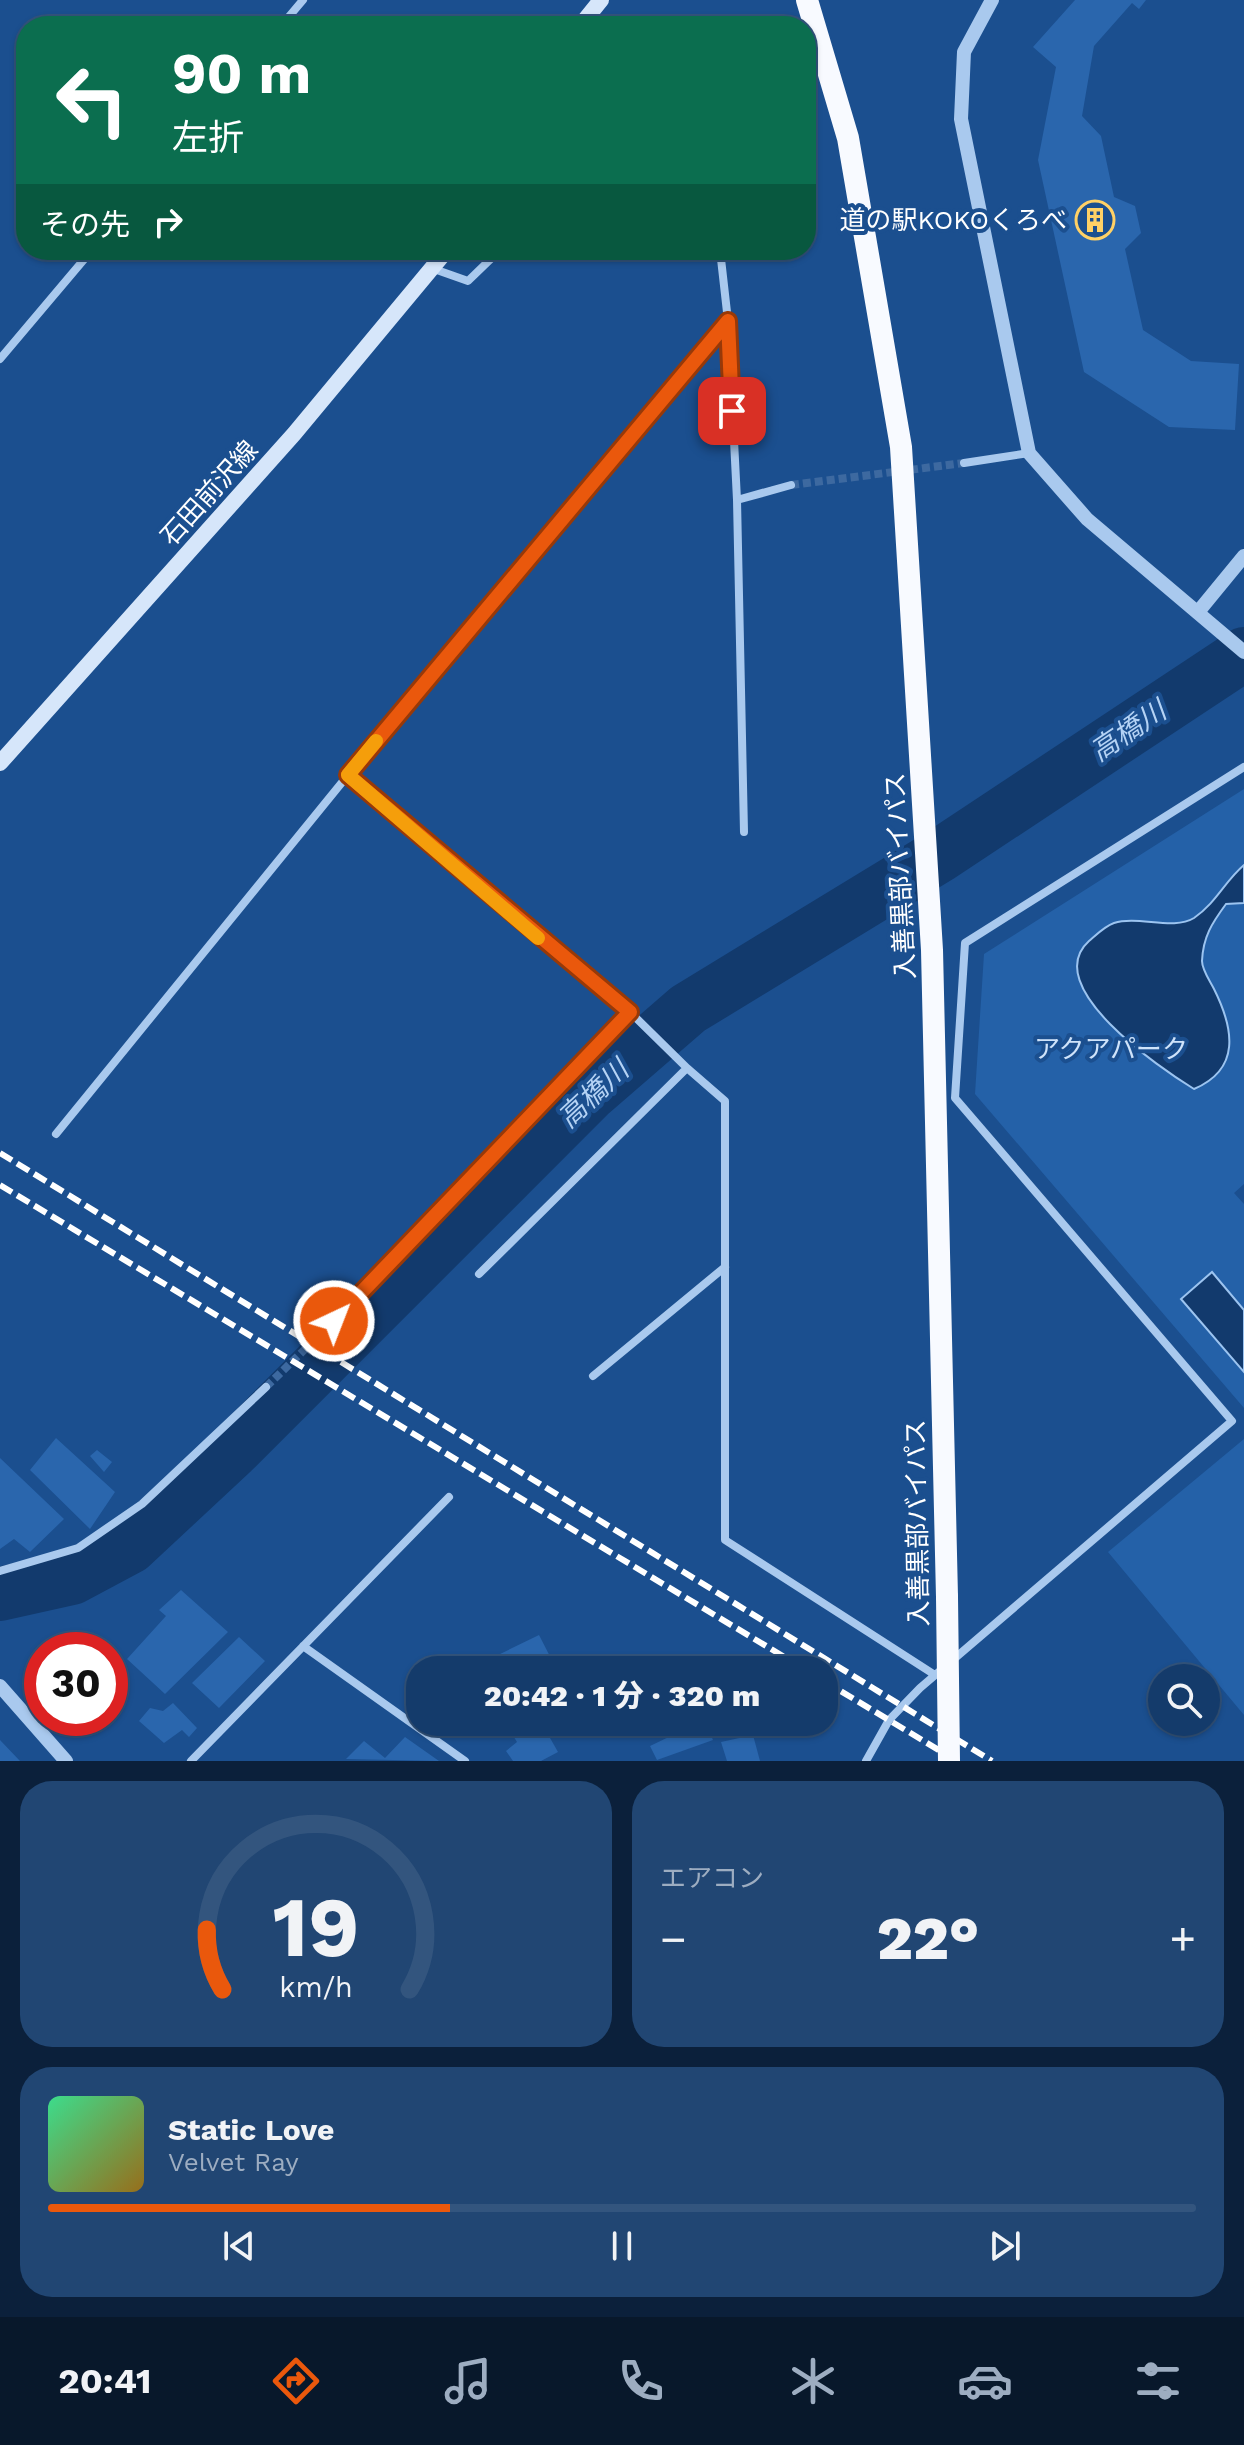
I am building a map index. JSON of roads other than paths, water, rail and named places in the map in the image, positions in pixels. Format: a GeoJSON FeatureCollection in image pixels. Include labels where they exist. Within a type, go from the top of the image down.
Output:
{"type":"FeatureCollection","features":[{"type":"Feature","properties":{"kind":"highway","name":"入善黒部バイパス"},"geometry":{"type":"LineString","coordinates":[[816,30],[848,138],[901,447],[932,950],[949,1761]]}},
{"type":"Feature","properties":{"kind":"main road"},"geometry":{"type":"LineString","coordinates":[[588,16],[601,0]]}},
{"type":"Feature","properties":{"kind":"main road","name":"石田前沢線"},"geometry":{"type":"LineString","coordinates":[[0,763],[159,585],[440,260]]}},
{"type":"Feature","properties":{"kind":"street"},"geometry":{"type":"LineString","coordinates":[[289,16],[303,0]]}},
{"type":"Feature","properties":{"kind":"street"},"geometry":{"type":"LineString","coordinates":[[992,0],[964,52],[961,119],[1029,453],[1087,519],[1244,652]]}},
{"type":"Feature","properties":{"kind":"street"},"geometry":{"type":"LineString","coordinates":[[0,359],[84,260]]}},
{"type":"Feature","properties":{"kind":"street"},"geometry":{"type":"LineString","coordinates":[[434,269],[468,281],[490,260]]}},
{"type":"Feature","properties":{"kind":"street"},"geometry":{"type":"LineString","coordinates":[[721,260],[728,321],[737,500],[744,832]]}},
{"type":"Feature","properties":{"kind":"street"},"geometry":{"type":"LineString","coordinates":[[56,1134],[348,775],[728,321]]}},
{"type":"Feature","properties":{"kind":"street"},"geometry":{"type":"LineString","coordinates":[[964,463],[1029,453]]}},
{"type":"Feature","properties":{"kind":"street"},"geometry":{"type":"LineString","coordinates":[[737,500],[791,485]]}},
{"type":"Feature","properties":{"kind":"street"},"geometry":{"type":"LineString","coordinates":[[1198,612],[1238,570],[1244,556]]}},
{"type":"Feature","properties":{"kind":"street"},"geometry":{"type":"LineString","coordinates":[[866,1761],[889,1720],[935,1675],[1232,1421],[955,1098],[965,943],[1244,767]]}},
{"type":"Feature","properties":{"kind":"street"},"geometry":{"type":"LineString","coordinates":[[348,775],[630,1012],[725,1101],[725,1540],[935,1675]]}},
{"type":"Feature","properties":{"kind":"street"},"geometry":{"type":"LineString","coordinates":[[334,1321],[630,1012]]}},
{"type":"Feature","properties":{"kind":"street"},"geometry":{"type":"LineString","coordinates":[[479,1274],[687,1068]]}},
{"type":"Feature","properties":{"kind":"street"},"geometry":{"type":"LineString","coordinates":[[593,1376],[725,1267]]}},
{"type":"Feature","properties":{"kind":"street"},"geometry":{"type":"LineString","coordinates":[[0,1571],[78,1548],[91,1540],[142,1504],[266,1387]]}},
{"type":"Feature","properties":{"kind":"street"},"geometry":{"type":"LineString","coordinates":[[191,1761],[449,1497]]}},
{"type":"Feature","properties":{"kind":"street"},"geometry":{"type":"LineString","coordinates":[[303,1646],[465,1761]]}},
{"type":"Feature","properties":{"kind":"street"},"geometry":{"type":"LineString","coordinates":[[0,1686],[66,1761]]}},
{"type":"Feature","properties":{"kind":"waterway","name":"高橋川"},"geometry":{"type":"LineString","coordinates":[[0,1594],[72,1578],[130,1547],[233,1451],[591,1093],[688,1009],[939,856],[1244,654]]}},
{"type":"Feature","properties":{"kind":"tunnel"},"geometry":{"type":"LineString","coordinates":[[791,485],[964,463]]}},
{"type":"Feature","properties":{"kind":"tunnel"},"geometry":{"type":"LineString","coordinates":[[266,1387],[334,1321]]}},
{"type":"Feature","properties":{"kind":"railway"},"geometry":{"type":"LineString","coordinates":[[0,1153],[992,1761]]}},
{"type":"Feature","properties":{"kind":"railway"},"geometry":{"type":"LineString","coordinates":[[0,1185],[783,1656]]}},
{"type":"Feature","properties":{"kind":"railway"},"geometry":{"type":"LineString","coordinates":[[838,1689],[957,1761]]}},
{"type":"Feature","properties":{"kind":"place","name":"道の駅KOKOくろべ"},"geometry":{"type":"Point","coordinates":[1095,220]}},
{"type":"Feature","properties":{"kind":"park label","name":"アクアパーク"},"geometry":{"type":"Point","coordinates":[1111,1049]}}]}
